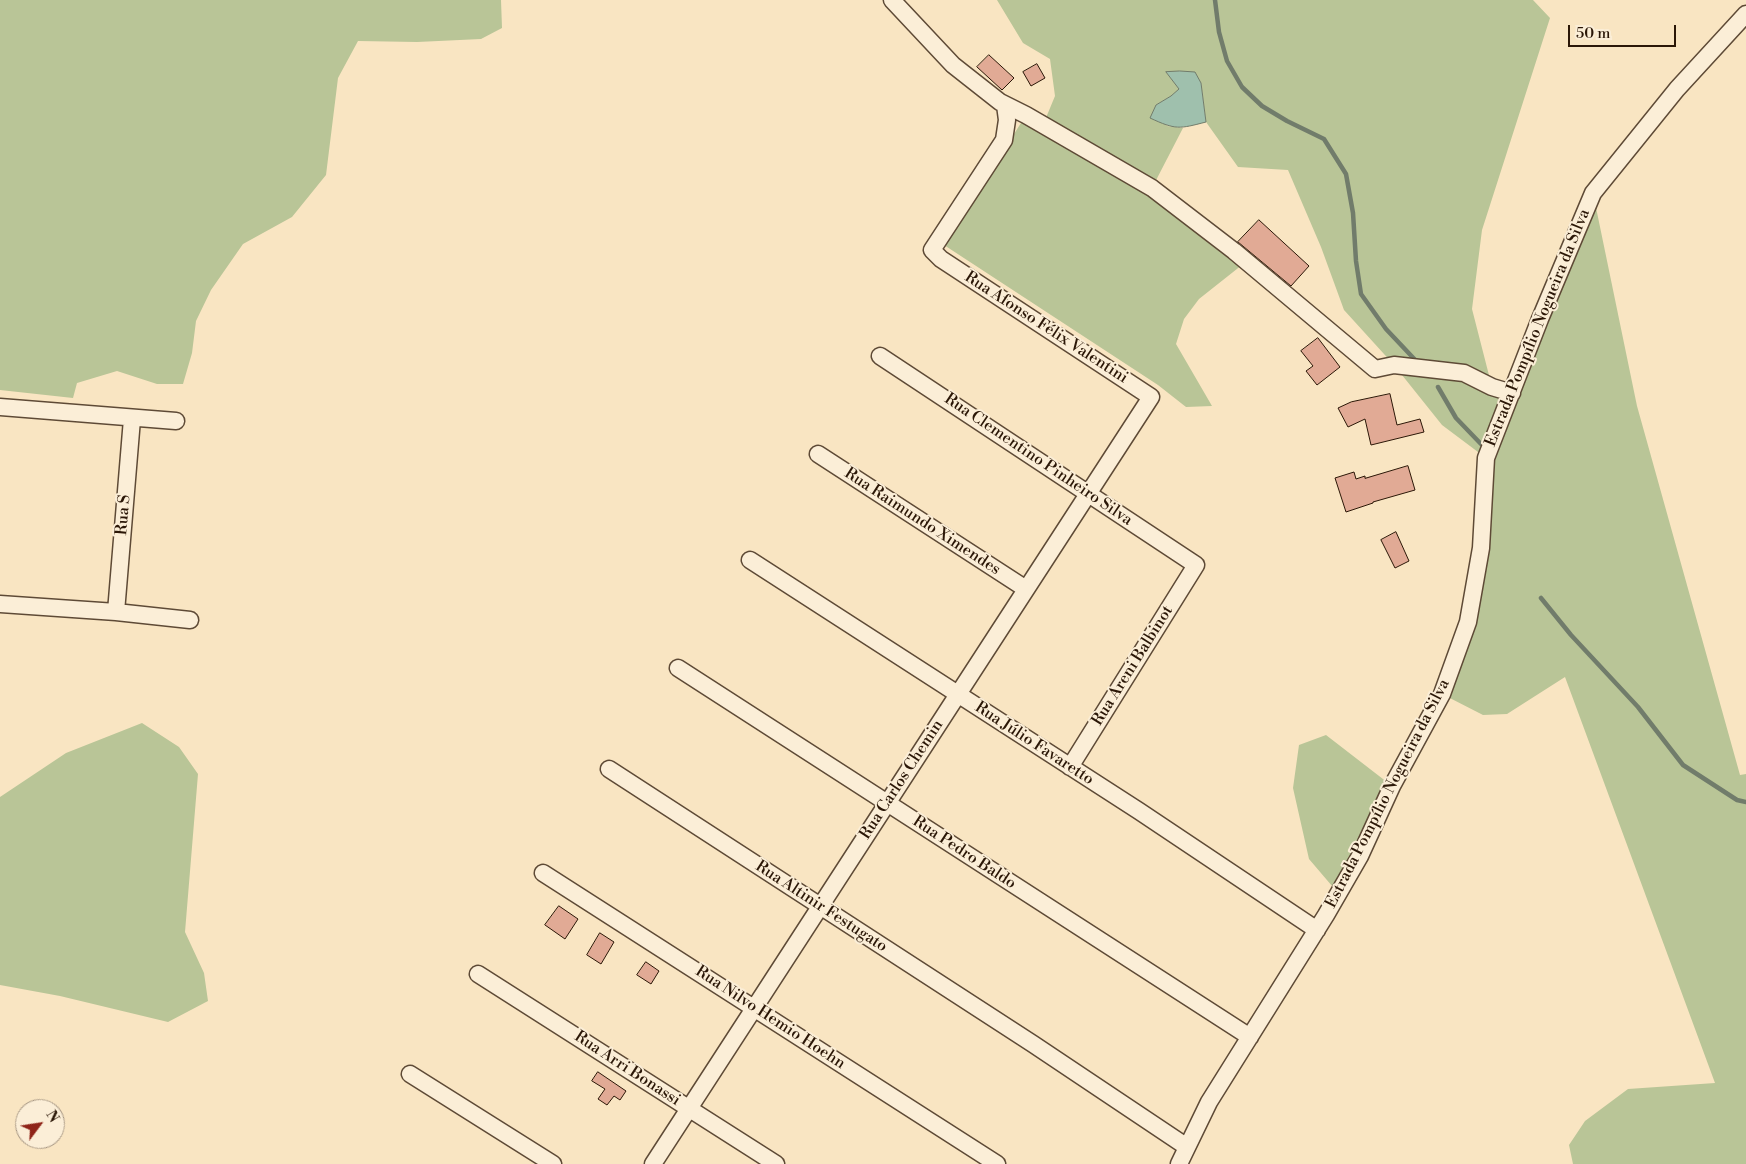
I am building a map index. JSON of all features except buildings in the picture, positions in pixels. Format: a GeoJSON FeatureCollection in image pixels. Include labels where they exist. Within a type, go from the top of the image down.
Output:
{"type":"FeatureCollection","features":[{"type":"Feature","properties":{"kind":"street"},"geometry":{"type":"LineString","coordinates":[[892,0],[953,65],[1005,104],[1152,188],[1234,251],[1374,368],[1394,365],[1464,373],[1492,387],[1512,393]]}},
{"type":"Feature","properties":{"kind":"street","name":"Estrada Pompílio Nogueira da Silva"},"geometry":{"type":"LineString","coordinates":[[1178,1164],[1209,1102],[1317,930],[1360,856],[1392,786],[1442,694],[1468,622],[1481,548],[1486,458],[1540,319],[1593,193],[1677,89],[1746,14]]}},
{"type":"Feature","properties":{"kind":"street","name":"Rua Afonso Félix Valentini"},"geometry":{"type":"LineString","coordinates":[[1005,104],[1007,120],[1004,140],[932,250],[941,260],[1151,397]]}},
{"type":"Feature","properties":{"kind":"street","name":"Rua Clementino Pinheiro Silva"},"geometry":{"type":"LineString","coordinates":[[880,356],[1196,565]]}},
{"type":"Feature","properties":{"kind":"street","name":"Rua Carlos Chemin"},"geometry":{"type":"LineString","coordinates":[[653,1164],[1151,397]]}},
{"type":"Feature","properties":{"kind":"street"},"geometry":{"type":"LineString","coordinates":[[0,407],[176,421]]}},
{"type":"Feature","properties":{"kind":"street","name":"Rua S"},"geometry":{"type":"LineString","coordinates":[[116,612],[132,419]]}},
{"type":"Feature","properties":{"kind":"street","name":"Rua Raimundo Ximendes"},"geometry":{"type":"LineString","coordinates":[[818,454],[1026,589]]}},
{"type":"Feature","properties":{"kind":"street","name":"Rua Júlio Favaretto"},"geometry":{"type":"LineString","coordinates":[[750,560],[1070,767],[1317,930]]}},
{"type":"Feature","properties":{"kind":"street","name":"Rua Areni Balbinot"},"geometry":{"type":"LineString","coordinates":[[1070,767],[1196,565]]}},
{"type":"Feature","properties":{"kind":"street"},"geometry":{"type":"LineString","coordinates":[[0,604],[116,612],[190,620]]}},
{"type":"Feature","properties":{"kind":"street","name":"Rua Pedro Baldo"},"geometry":{"type":"LineString","coordinates":[[678,668],[1250,1037]]}},
{"type":"Feature","properties":{"kind":"street","name":"Rua Altinir Festugato"},"geometry":{"type":"LineString","coordinates":[[609,770],[1033,1044],[1187,1147]]}},
{"type":"Feature","properties":{"kind":"street","name":"Rua Nilvo Hemio Hoehn"},"geometry":{"type":"LineString","coordinates":[[543,873],[997,1164]]}},
{"type":"Feature","properties":{"kind":"street","name":"Rua Arri Bonassi"},"geometry":{"type":"LineString","coordinates":[[478,974],[776,1164]]}},
{"type":"Feature","properties":{"kind":"street"},"geometry":{"type":"LineString","coordinates":[[410,1074],[552,1164]]}},
{"type":"Feature","properties":{"kind":"shaded area"},"geometry":{"type":"Polygon","coordinates":[[[0,0],[501,0],[502,28],[481,39],[417,42],[358,41],[338,78],[326,175],[292,217],[243,244],[211,290],[196,321],[192,353],[183,384],[157,384],[117,371],[77,383],[73,398],[0,390],[0,0]]]}},
{"type":"Feature","properties":{"kind":"shaded area"},"geometry":{"type":"Polygon","coordinates":[[[997,0],[1533,0],[1550,18],[1482,230],[1472,309],[1492,387],[1512,393],[1593,193],[1637,406],[1740,775],[1746,774],[1746,1164],[1573,1164],[1569,1145],[1585,1121],[1628,1089],[1715,1083],[1565,677],[1507,714],[1483,715],[1442,694],[1468,622],[1486,458],[1442,425],[1394,365],[1344,310],[1321,247],[1288,170],[1238,167],[1206,122],[1201,83],[1166,72],[1180,89],[1156,105],[1167,126],[1183,128],[1152,188],[1247,261],[1199,299],[1184,319],[1176,344],[1212,406],[1186,407],[1158,385],[944,245],[1026,115],[1043,125],[1055,96],[1050,59],[1023,43],[997,0]]]}},
{"type":"Feature","properties":{"kind":"shaded area"},"geometry":{"type":"Polygon","coordinates":[[[1166,72],[1195,72],[1201,83],[1206,122],[1178,127],[1166,125],[1150,118],[1156,105],[1179,89],[1166,72]]]}},
{"type":"Feature","properties":{"kind":"shaded area"},"geometry":{"type":"Polygon","coordinates":[[[142,723],[179,747],[198,774],[185,932],[204,973],[208,1001],[168,1022],[60,996],[0,985],[0,797],[66,753],[142,723]]]}},
{"type":"Feature","properties":{"kind":"shaded area"},"geometry":{"type":"Polygon","coordinates":[[[1326,735],[1392,786],[1338,893],[1309,859],[1293,788],[1299,745],[1326,735]]]}},
{"type":"Feature","properties":{"kind":"waterway"},"geometry":{"type":"LineString","coordinates":[[1215,0],[1219,32],[1227,61],[1242,87],[1262,106],[1324,139],[1346,174],[1353,213],[1356,261],[1361,294],[1386,329],[1419,364]]}},
{"type":"Feature","properties":{"kind":"waterway"},"geometry":{"type":"LineString","coordinates":[[1438,387],[1456,418],[1481,444]]}},
{"type":"Feature","properties":{"kind":"waterway"},"geometry":{"type":"LineString","coordinates":[[1541,598],[1571,635],[1638,707],[1683,765],[1737,800],[1746,802]]}}]}
